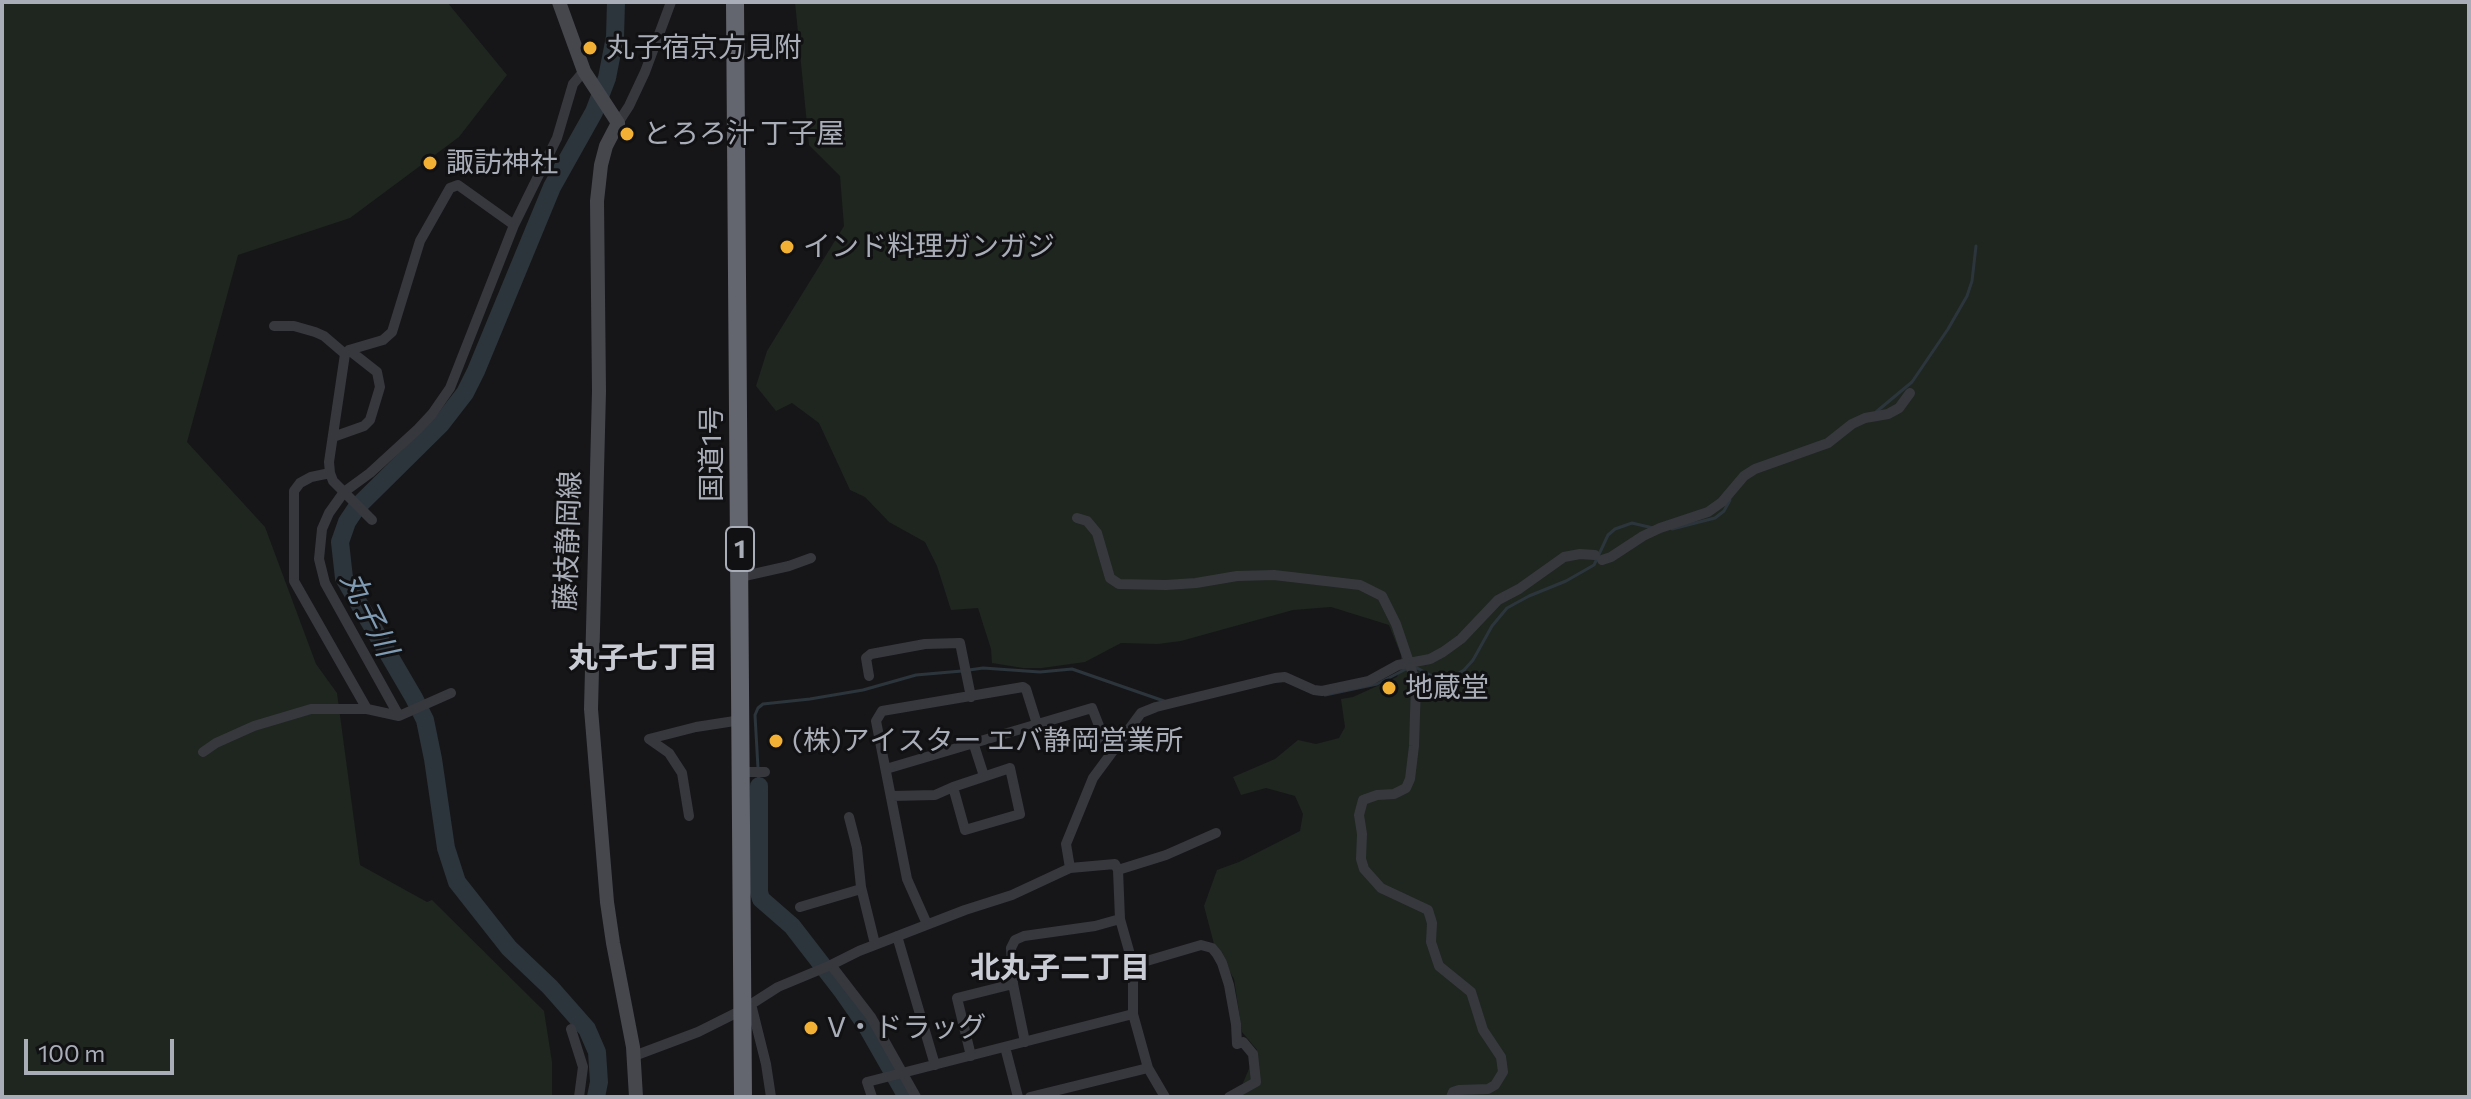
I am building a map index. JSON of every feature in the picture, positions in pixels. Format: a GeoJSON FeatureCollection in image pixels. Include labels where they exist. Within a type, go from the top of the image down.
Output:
{"type":"FeatureCollection","features":[{"type":"Feature","properties":{"kind":"highway","name":"国道1号"},"geometry":{"type":"LineString","coordinates":[[735,2],[741,720],[746,772],[747,1007],[743,1097]]}},
{"type":"Feature","properties":{"kind":"main road"},"geometry":{"type":"LineString","coordinates":[[559,2],[586,76],[613,117]]}},
{"type":"Feature","properties":{"kind":"main road","name":"藤枝静岡線"},"geometry":{"type":"LineString","coordinates":[[613,117],[598,191],[599,391],[591,709],[613,943],[626,1001],[636,1097]]}},
{"type":"Feature","properties":{"kind":"street"},"geometry":{"type":"LineString","coordinates":[[613,117],[629,106],[671,2]]}},
{"type":"Feature","properties":{"kind":"street"},"geometry":{"type":"LineString","coordinates":[[400,716],[325,583],[318,547],[322,529],[329,513],[345,494],[418,429],[444,399],[461,365],[514,225],[557,138],[573,84],[586,76]]}},
{"type":"Feature","properties":{"kind":"street"},"geometry":{"type":"LineString","coordinates":[[347,352],[383,340],[392,332],[420,241],[450,188],[458,185],[514,225]]}},
{"type":"Feature","properties":{"kind":"street"},"geometry":{"type":"LineString","coordinates":[[274,326],[294,326],[324,336],[377,372],[380,387],[370,420],[364,426],[333,437]]}},
{"type":"Feature","properties":{"kind":"street"},"geometry":{"type":"LineString","coordinates":[[347,352],[329,462],[330,473],[333,481],[369,518]]}},
{"type":"Feature","properties":{"kind":"street"},"geometry":{"type":"LineString","coordinates":[[1070,868],[1066,844],[1093,778],[1141,713],[1275,678],[1285,677],[1314,690],[1333,690],[1376,679],[1398,665],[1430,659],[1461,639],[1498,600],[1519,589],[1555,562],[1573,554],[1598,558],[1629,547],[1651,532],[1708,512],[1755,469],[1828,443],[1865,418],[1888,414],[1899,408],[1910,393]]}},
{"type":"Feature","properties":{"kind":"street"},"geometry":{"type":"LineString","coordinates":[[330,473],[311,477],[294,491],[294,581],[367,709]]}},
{"type":"Feature","properties":{"kind":"street"},"geometry":{"type":"LineString","coordinates":[[1077,518],[1087,521],[1097,533],[1110,578],[1119,584],[1196,583],[1258,574],[1341,581],[1373,590],[1382,596],[1389,607],[1417,692],[1410,779],[1401,792],[1363,800],[1359,815],[1361,859],[1364,869],[1381,888],[1428,910],[1432,923],[1431,942],[1439,966],[1471,992],[1483,1030],[1501,1057],[1503,1072],[1495,1085],[1488,1089],[1459,1090],[1453,1092],[1451,1097]]}},
{"type":"Feature","properties":{"kind":"street"},"geometry":{"type":"LineString","coordinates":[[740,577],[811,558]]}},
{"type":"Feature","properties":{"kind":"street"},"geometry":{"type":"LineString","coordinates":[[869,676],[866,658],[871,654],[925,644],[960,643],[971,697]]}},
{"type":"Feature","properties":{"kind":"street"},"geometry":{"type":"LineString","coordinates":[[927,924],[907,879],[876,721],[882,711],[1023,687],[1037,724]]}},
{"type":"Feature","properties":{"kind":"street"},"geometry":{"type":"LineString","coordinates":[[203,752],[254,726],[311,709],[367,709],[400,716],[451,693]]}},
{"type":"Feature","properties":{"kind":"street"},"geometry":{"type":"LineString","coordinates":[[886,769],[1092,708],[1107,744],[1118,743]]}},
{"type":"Feature","properties":{"kind":"street"},"geometry":{"type":"LineString","coordinates":[[689,816],[682,773],[669,753],[649,739],[741,720]]}},
{"type":"Feature","properties":{"kind":"street"},"geometry":{"type":"LineString","coordinates":[[973,742],[984,776]]}},
{"type":"Feature","properties":{"kind":"street"},"geometry":{"type":"LineString","coordinates":[[892,796],[935,795],[953,787],[1010,768],[1020,814],[965,830],[953,787]]}},
{"type":"Feature","properties":{"kind":"street"},"geometry":{"type":"LineString","coordinates":[[746,772],[765,772]]}},
{"type":"Feature","properties":{"kind":"street"},"geometry":{"type":"LineString","coordinates":[[849,817],[857,848],[861,889],[875,944]]}},
{"type":"Feature","properties":{"kind":"street"},"geometry":{"type":"LineString","coordinates":[[1118,870],[1166,855],[1216,833]]}},
{"type":"Feature","properties":{"kind":"street"},"geometry":{"type":"LineString","coordinates":[[634,1056],[698,1032],[778,987],[875,944],[1012,895],[1070,868],[1115,864],[1118,870],[1120,919],[1133,965],[1133,1014],[1148,1068],[1165,1097]]}},
{"type":"Feature","properties":{"kind":"street"},"geometry":{"type":"LineString","coordinates":[[800,907],[861,889]]}},
{"type":"Feature","properties":{"kind":"street"},"geometry":{"type":"LineString","coordinates":[[1025,1042],[1013,984],[1012,943],[1018,937],[1095,926],[1120,919]]}},
{"type":"Feature","properties":{"kind":"street"},"geometry":{"type":"LineString","coordinates":[[897,936],[935,1065]]}},
{"type":"Feature","properties":{"kind":"street"},"geometry":{"type":"LineString","coordinates":[[1133,965],[1201,945],[1212,948],[1217,954],[1229,985],[1237,1044],[1243,1042],[1253,1054],[1256,1082],[1229,1097]]}},
{"type":"Feature","properties":{"kind":"street"},"geometry":{"type":"LineString","coordinates":[[826,967],[871,1017],[897,1075],[916,1097]]}},
{"type":"Feature","properties":{"kind":"street"},"geometry":{"type":"LineString","coordinates":[[971,1056],[957,998],[1013,984]]}},
{"type":"Feature","properties":{"kind":"street"},"geometry":{"type":"LineString","coordinates":[[747,1007],[766,1064],[771,1097]]}},
{"type":"Feature","properties":{"kind":"street"},"geometry":{"type":"LineString","coordinates":[[872,1097],[867,1082],[1133,1014]]}},
{"type":"Feature","properties":{"kind":"street"},"geometry":{"type":"LineString","coordinates":[[571,1029],[583,1067],[579,1097]]}},
{"type":"Feature","properties":{"kind":"street"},"geometry":{"type":"LineString","coordinates":[[1005,1047],[1018,1097]]}},
{"type":"Feature","properties":{"kind":"street"},"geometry":{"type":"LineString","coordinates":[[1030,1097],[1148,1068]]}},
{"type":"Feature","properties":{"kind":"shaded area"},"geometry":{"type":"Polygon","coordinates":[[[2,2],[447,2],[507,75],[459,137],[350,218],[238,255],[187,442],[265,527],[316,664],[337,693],[360,865],[427,902],[432,900],[544,1011],[552,1062],[552,1097],[2,1097],[2,2]]]}},
{"type":"Feature","properties":{"kind":"shaded area"},"geometry":{"type":"Polygon","coordinates":[[[795,2],[2469,2],[2469,1097],[1237,1097],[1257,1050],[1242,1032],[1234,979],[1214,944],[1204,906],[1217,870],[1300,831],[1303,814],[1295,796],[1266,788],[1241,795],[1233,777],[1275,759],[1298,740],[1316,744],[1339,738],[1345,727],[1341,699],[1353,697],[1397,677],[1401,655],[1389,625],[1331,607],[1293,610],[1181,641],[1121,643],[1085,662],[1042,668],[992,663],[991,649],[978,608],[951,610],[937,566],[925,542],[889,522],[865,497],[850,490],[819,423],[792,403],[776,411],[756,386],[767,351],[844,226],[840,176],[809,145],[795,2]]]}},
{"type":"Feature","properties":{"kind":"waterway","name":"丸子川"},"geometry":{"type":"LineString","coordinates":[[596,1097],[599,1082],[597,1052],[587,1029],[550,987],[509,948],[457,882],[446,848],[425,720],[344,578],[340,542],[347,522],[357,507],[441,424],[465,393],[552,187],[594,112],[607,78],[615,37],[616,2]]}},
{"type":"Feature","properties":{"kind":"waterway"},"geometry":{"type":"LineString","coordinates":[[1876,412],[1912,382],[1948,329],[1967,296],[1976,246]]}},
{"type":"Feature","properties":{"kind":"waterway"},"geometry":{"type":"LineString","coordinates":[[1672,529],[1715,518],[1724,511],[1730,500]]}},
{"type":"Feature","properties":{"kind":"waterway"},"geometry":{"type":"LineString","coordinates":[[1325,695],[1377,684],[1406,669],[1417,668],[1436,678],[1454,676],[1473,660],[1492,626],[1507,608],[1594,565],[1608,535],[1615,529],[1632,523],[1653,528]]}},
{"type":"Feature","properties":{"kind":"waterway"},"geometry":{"type":"LineString","coordinates":[[969,670],[1040,672],[1072,669],[1164,701]]}},
{"type":"Feature","properties":{"kind":"waterway"},"geometry":{"type":"LineString","coordinates":[[759,786],[755,715],[763,704],[863,690],[916,675],[962,671]]}},
{"type":"Feature","properties":{"kind":"waterway"},"geometry":{"type":"LineString","coordinates":[[759,786],[761,899],[792,926],[843,992],[866,1025],[907,1097]]}},
{"type":"Feature","properties":{"kind":"place","name":"丸子宿京方見附"},"geometry":{"type":"Point","coordinates":[590,48]}},
{"type":"Feature","properties":{"kind":"place","name":"とろろ汁 丁子屋"},"geometry":{"type":"Point","coordinates":[627,134]}},
{"type":"Feature","properties":{"kind":"place","name":"諏訪神社"},"geometry":{"type":"Point","coordinates":[430,163]}},
{"type":"Feature","properties":{"kind":"place","name":"インド料理ガンガジ"},"geometry":{"type":"Point","coordinates":[787,247]}},
{"type":"Feature","properties":{"kind":"place","name":"地蔵堂"},"geometry":{"type":"Point","coordinates":[1389,688]}},
{"type":"Feature","properties":{"kind":"place","name":"(株)アイスター エバ静岡営業所"},"geometry":{"type":"Point","coordinates":[776,741]}},
{"type":"Feature","properties":{"kind":"place","name":"V・ドラッグ"},"geometry":{"type":"Point","coordinates":[811,1028]}},
{"type":"Feature","properties":{"kind":"district","name":"丸子七丁目"},"geometry":{"type":"Point","coordinates":[643,658]}},
{"type":"Feature","properties":{"kind":"district","name":"北丸子二丁目"},"geometry":{"type":"Point","coordinates":[1060,968]}}]}
